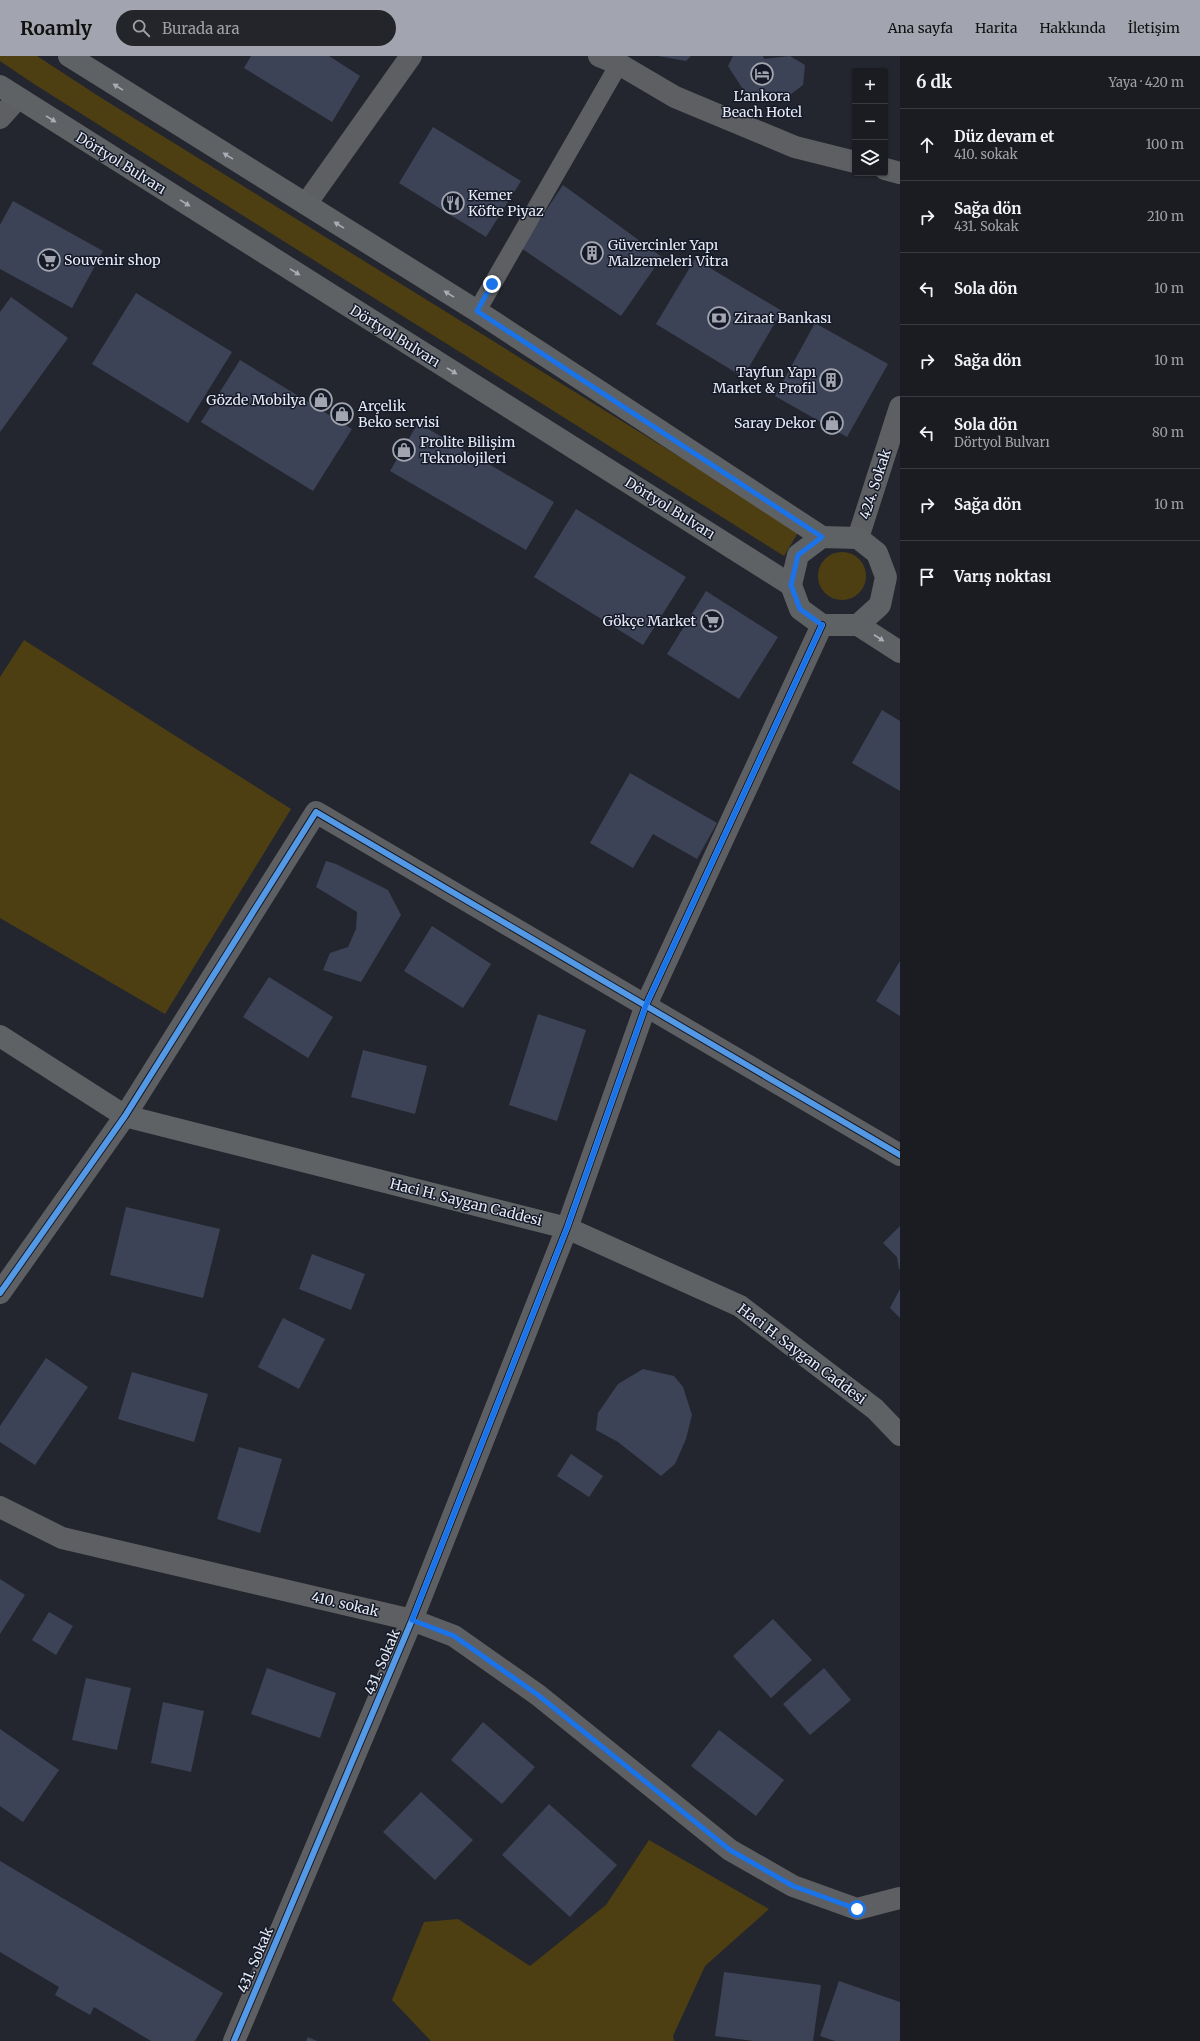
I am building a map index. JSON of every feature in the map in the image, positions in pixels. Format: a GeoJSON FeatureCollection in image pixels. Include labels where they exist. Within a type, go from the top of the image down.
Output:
{"type":"FeatureCollection","features":[{"type":"Feature","properties":{"kind":"main road"},"geometry":{"type":"LineString","coordinates":[[69,56],[477,311],[822,537],[858,538],[877,554],[893,581],[880,605],[858,624]]}},
{"type":"Feature","properties":{"kind":"main road","name":"Dörtyol Bulvarı"},"geometry":{"type":"LineString","coordinates":[[0,86],[791,585]]}},
{"type":"Feature","properties":{"kind":"main road"},"geometry":{"type":"LineString","coordinates":[[822,537],[798,555],[791,585],[800,609],[822,625],[858,624],[900,652]]}},
{"type":"Feature","properties":{"kind":"main road","name":"Haci H. Saygan Caddesi"},"geometry":{"type":"LineString","coordinates":[[0,1036],[125,1116],[567,1228],[740,1306],[876,1409],[900,1435]]}},
{"type":"Feature","properties":{"kind":"street"},"geometry":{"type":"LineString","coordinates":[[306,204],[411,56]]}},
{"type":"Feature","properties":{"kind":"street"},"geometry":{"type":"LineString","coordinates":[[609,60],[675,97],[795,147],[852,161]]}},
{"type":"Feature","properties":{"kind":"street"},"geometry":{"type":"LineString","coordinates":[[0,118],[18,98]]}},
{"type":"Feature","properties":{"kind":"street"},"geometry":{"type":"LineString","coordinates":[[888,170],[900,173]]}},
{"type":"Feature","properties":{"kind":"street","name":"424. Sokak"},"geometry":{"type":"LineString","coordinates":[[858,538],[900,407]]}},
{"type":"Feature","properties":{"kind":"street","name":"431. Sokak"},"geometry":{"type":"LineString","coordinates":[[234,2041],[412,1620],[567,1228],[646,1005],[822,625]]}},
{"type":"Feature","properties":{"kind":"street"},"geometry":{"type":"LineString","coordinates":[[0,1293],[125,1116],[316,812],[900,1154]]}},
{"type":"Feature","properties":{"kind":"street","name":"410. sokak"},"geometry":{"type":"LineString","coordinates":[[0,1507],[62,1538],[412,1620],[454,1636],[531,1691],[730,1850],[793,1886],[857,1909],[900,1898]]}},
{"type":"Feature","properties":{"kind":"lane"},"geometry":{"type":"LineString","coordinates":[[477,311],[609,60]]}},
{"type":"Feature","properties":{"kind":"shaded area"},"geometry":{"type":"Polygon","coordinates":[[[0,56],[37,56],[103,99],[799,531],[784,556],[34,84],[0,61],[0,56]]]}},
{"type":"Feature","properties":{"kind":"shaded area"},"geometry":{"type":"Polygon","coordinates":[[[842,552],[851,554],[859,559],[864,567],[866,576],[864,585],[859,593],[851,598],[842,600],[833,598],[825,593],[820,585],[818,576],[820,567],[825,559],[833,554],[842,552]]]}},
{"type":"Feature","properties":{"kind":"shaded area"},"geometry":{"type":"Polygon","coordinates":[[[24,640],[291,809],[165,1014],[0,918],[0,677],[24,640]]]}},
{"type":"Feature","properties":{"kind":"shaded area"},"geometry":{"type":"Polygon","coordinates":[[[649,1840],[769,1909],[705,1966],[673,2036],[674,2041],[431,2041],[392,2000],[424,1922],[458,1919],[530,1966],[606,1905],[649,1840]]]}},
{"type":"Feature","properties":{"kind":"building"},"geometry":{"type":"Polygon","coordinates":[[[251,56],[329,56],[360,76],[332,122],[244,68],[251,56]]]}},
{"type":"Feature","properties":{"kind":"building"},"geometry":{"type":"Polygon","coordinates":[[[658,56],[691,56],[686,61],[658,56]]]}},
{"type":"Feature","properties":{"kind":"building"},"geometry":{"type":"Polygon","coordinates":[[[733,56],[763,56],[764,59],[790,56],[805,65],[803,85],[786,98],[766,100],[744,91],[728,66],[733,56]]]}},
{"type":"Feature","properties":{"kind":"building"},"geometry":{"type":"Polygon","coordinates":[[[433,127],[521,181],[486,237],[399,183],[433,127]]]}},
{"type":"Feature","properties":{"kind":"building","name":"Güvercinler Yapı Malzemeleri Vitra"},"geometry":{"type":"Polygon","coordinates":[[[563,185],[662,257],[621,316],[521,248],[563,185]]]}},
{"type":"Feature","properties":{"kind":"building","name":"Souvenir shop"},"geometry":{"type":"Polygon","coordinates":[[[13,201],[103,251],[72,308],[0,269],[0,225],[13,201]]]}},
{"type":"Feature","properties":{"kind":"building"},"geometry":{"type":"Polygon","coordinates":[[[695,259],[782,311],[743,377],[656,324],[695,259]]]}},
{"type":"Feature","properties":{"kind":"building"},"geometry":{"type":"Polygon","coordinates":[[[136,293],[232,352],[188,423],[92,364],[136,293]]]}},
{"type":"Feature","properties":{"kind":"building"},"geometry":{"type":"Polygon","coordinates":[[[11,297],[68,338],[0,432],[0,312],[11,297]]]}},
{"type":"Feature","properties":{"kind":"building","name":"Tayfun Yapı Market & Profil"},"geometry":{"type":"Polygon","coordinates":[[[815,323],[888,364],[847,437],[775,396],[815,323]]]}},
{"type":"Feature","properties":{"kind":"building"},"geometry":{"type":"Polygon","coordinates":[[[240,360],[352,429],[313,491],[201,422],[240,360]]]}},
{"type":"Feature","properties":{"kind":"building"},"geometry":{"type":"Polygon","coordinates":[[[418,423],[554,502],[526,550],[390,471],[418,423]]]}},
{"type":"Feature","properties":{"kind":"building"},"geometry":{"type":"Polygon","coordinates":[[[576,509],[686,577],[643,645],[534,577],[576,509]]]}},
{"type":"Feature","properties":{"kind":"building"},"geometry":{"type":"Polygon","coordinates":[[[706,591],[778,637],[739,699],[667,654],[706,591]]]}},
{"type":"Feature","properties":{"kind":"building"},"geometry":{"type":"Polygon","coordinates":[[[882,710],[900,721],[900,791],[852,763],[882,710]]]}},
{"type":"Feature","properties":{"kind":"building"},"geometry":{"type":"Polygon","coordinates":[[[630,773],[717,823],[697,859],[653,834],[633,868],[590,843],[630,773]]]}},
{"type":"Feature","properties":{"kind":"building"},"geometry":{"type":"Polygon","coordinates":[[[326,861],[336,864],[388,890],[401,915],[361,982],[323,970],[330,953],[348,947],[356,929],[357,912],[316,887],[326,861]]]}},
{"type":"Feature","properties":{"kind":"building"},"geometry":{"type":"Polygon","coordinates":[[[432,926],[491,964],[463,1008],[404,971],[432,926]]]}},
{"type":"Feature","properties":{"kind":"building"},"geometry":{"type":"Polygon","coordinates":[[[900,961],[900,1016],[876,1001],[900,961]]]}},
{"type":"Feature","properties":{"kind":"building"},"geometry":{"type":"Polygon","coordinates":[[[269,977],[333,1017],[308,1058],[243,1017],[269,977]]]}},
{"type":"Feature","properties":{"kind":"building"},"geometry":{"type":"Polygon","coordinates":[[[538,1014],[586,1030],[557,1121],[509,1105],[538,1014]]]}},
{"type":"Feature","properties":{"kind":"building"},"geometry":{"type":"Polygon","coordinates":[[[363,1050],[427,1066],[415,1114],[351,1097],[363,1050]]]}},
{"type":"Feature","properties":{"kind":"building"},"geometry":{"type":"Polygon","coordinates":[[[126,1207],[220,1229],[203,1298],[110,1275],[126,1207]]]}},
{"type":"Feature","properties":{"kind":"building"},"geometry":{"type":"Polygon","coordinates":[[[900,1226],[899,1269],[897,1257],[883,1243],[900,1226]]]}},
{"type":"Feature","properties":{"kind":"building"},"geometry":{"type":"Polygon","coordinates":[[[312,1254],[365,1274],[351,1310],[299,1289],[312,1254]]]}},
{"type":"Feature","properties":{"kind":"building"},"geometry":{"type":"Polygon","coordinates":[[[900,1289],[900,1318],[890,1308],[900,1289]]]}},
{"type":"Feature","properties":{"kind":"building"},"geometry":{"type":"Polygon","coordinates":[[[283,1318],[325,1339],[299,1389],[258,1367],[283,1318]]]}},
{"type":"Feature","properties":{"kind":"building"},"geometry":{"type":"Polygon","coordinates":[[[46,1358],[88,1387],[35,1465],[0,1442],[0,1426],[46,1358]]]}},
{"type":"Feature","properties":{"kind":"building"},"geometry":{"type":"Polygon","coordinates":[[[643,1369],[674,1376],[683,1387],[692,1415],[686,1439],[675,1464],[661,1476],[618,1442],[596,1430],[598,1413],[618,1384],[643,1369]]]}},
{"type":"Feature","properties":{"kind":"building"},"geometry":{"type":"Polygon","coordinates":[[[132,1372],[208,1394],[194,1442],[118,1419],[132,1372]]]}},
{"type":"Feature","properties":{"kind":"building"},"geometry":{"type":"Polygon","coordinates":[[[239,1447],[282,1459],[260,1533],[217,1519],[239,1447]]]}},
{"type":"Feature","properties":{"kind":"building"},"geometry":{"type":"Polygon","coordinates":[[[571,1454],[603,1476],[589,1497],[557,1476],[571,1454]]]}},
{"type":"Feature","properties":{"kind":"building"},"geometry":{"type":"Polygon","coordinates":[[[0,1579],[25,1595],[0,1634],[0,1579]]]}},
{"type":"Feature","properties":{"kind":"building"},"geometry":{"type":"Polygon","coordinates":[[[49,1612],[73,1626],[56,1655],[32,1640],[49,1612]]]}},
{"type":"Feature","properties":{"kind":"building"},"geometry":{"type":"Polygon","coordinates":[[[773,1619],[812,1660],[771,1698],[733,1656],[773,1619]]]}},
{"type":"Feature","properties":{"kind":"building"},"geometry":{"type":"Polygon","coordinates":[[[267,1668],[336,1693],[320,1738],[251,1714],[267,1668]]]}},
{"type":"Feature","properties":{"kind":"building"},"geometry":{"type":"Polygon","coordinates":[[[824,1668],[851,1700],[810,1735],[783,1704],[824,1668]]]}},
{"type":"Feature","properties":{"kind":"building"},"geometry":{"type":"Polygon","coordinates":[[[86,1678],[131,1688],[117,1750],[72,1740],[86,1678]]]}},
{"type":"Feature","properties":{"kind":"building"},"geometry":{"type":"Polygon","coordinates":[[[163,1702],[204,1711],[191,1772],[151,1763],[163,1702]]]}},
{"type":"Feature","properties":{"kind":"building"},"geometry":{"type":"Polygon","coordinates":[[[483,1722],[535,1767],[502,1804],[451,1760],[483,1722]]]}},
{"type":"Feature","properties":{"kind":"building"},"geometry":{"type":"Polygon","coordinates":[[[0,1729],[59,1770],[23,1822],[0,1806],[0,1729]]]}},
{"type":"Feature","properties":{"kind":"building"},"geometry":{"type":"Polygon","coordinates":[[[719,1730],[784,1780],[756,1816],[691,1766],[719,1730]]]}},
{"type":"Feature","properties":{"kind":"building"},"geometry":{"type":"Polygon","coordinates":[[[421,1792],[473,1840],[435,1880],[383,1832],[421,1792]]]}},
{"type":"Feature","properties":{"kind":"building"},"geometry":{"type":"Polygon","coordinates":[[[549,1804],[617,1865],[570,1917],[502,1855],[549,1804]]]}},
{"type":"Feature","properties":{"kind":"building"},"geometry":{"type":"Polygon","coordinates":[[[0,1861],[223,1993],[195,2041],[151,2041],[94,2007],[90,2015],[55,1995],[59,1987],[0,1952],[0,1861]]]}},
{"type":"Feature","properties":{"kind":"building"},"geometry":{"type":"Polygon","coordinates":[[[724,1972],[821,1985],[813,2041],[754,2041],[715,2036],[724,1972]]]}},
{"type":"Feature","properties":{"kind":"building"},"geometry":{"type":"Polygon","coordinates":[[[839,1981],[900,2002],[900,2041],[835,2041],[820,2036],[839,1981]]]}},
{"type":"Feature","properties":{"kind":"building"},"geometry":{"type":"Polygon","coordinates":[[[308,2037],[317,2041],[306,2041],[308,2037]]]}},
{"type":"Feature","properties":{"kind":"cycle path"},"geometry":{"type":"LineString","coordinates":[[234,2041],[412,1620],[567,1228],[646,1005],[822,625]]}},
{"type":"Feature","properties":{"kind":"cycle path"},"geometry":{"type":"LineString","coordinates":[[0,1293],[125,1116],[316,812],[900,1155]]}},
{"type":"Feature","properties":{"kind":"place","name":"L'ankora Beach Hotel"},"geometry":{"type":"Point","coordinates":[762,74]}},
{"type":"Feature","properties":{"kind":"place","name":"Kemer Köfte Piyaz"},"geometry":{"type":"Point","coordinates":[453,203]}},
{"type":"Feature","properties":{"kind":"place","name":"Güvercinler Yapı Malzemeleri Vitra"},"geometry":{"type":"Point","coordinates":[592,253]}},
{"type":"Feature","properties":{"kind":"place","name":"Souvenir shop"},"geometry":{"type":"Point","coordinates":[49,260]}},
{"type":"Feature","properties":{"kind":"place","name":"Ziraat Bankası"},"geometry":{"type":"Point","coordinates":[719,318]}},
{"type":"Feature","properties":{"kind":"place","name":"Tayfun Yapı Market & Profil"},"geometry":{"type":"Point","coordinates":[831,380]}},
{"type":"Feature","properties":{"kind":"place","name":"Gözde Mobilya"},"geometry":{"type":"Point","coordinates":[321,400]}},
{"type":"Feature","properties":{"kind":"place","name":"Arçelik Beko servisi"},"geometry":{"type":"Point","coordinates":[342,414]}},
{"type":"Feature","properties":{"kind":"place","name":"Saray Dekor"},"geometry":{"type":"Point","coordinates":[832,423]}},
{"type":"Feature","properties":{"kind":"place","name":"Prolite Bilişim Teknolojileri"},"geometry":{"type":"Point","coordinates":[404,450]}},
{"type":"Feature","properties":{"kind":"place","name":"Gökçe Market"},"geometry":{"type":"Point","coordinates":[712,621]}},
{"type":"Feature","properties":{"kind":"route"},"geometry":{"type":"LineString","coordinates":[[492,284],[477,311],[822,537],[798,555],[791,585],[800,609],[822,625],[646,1005],[567,1228],[412,1620],[454,1636],[538,1695],[730,1850],[793,1886],[857,1909]]}}]}
